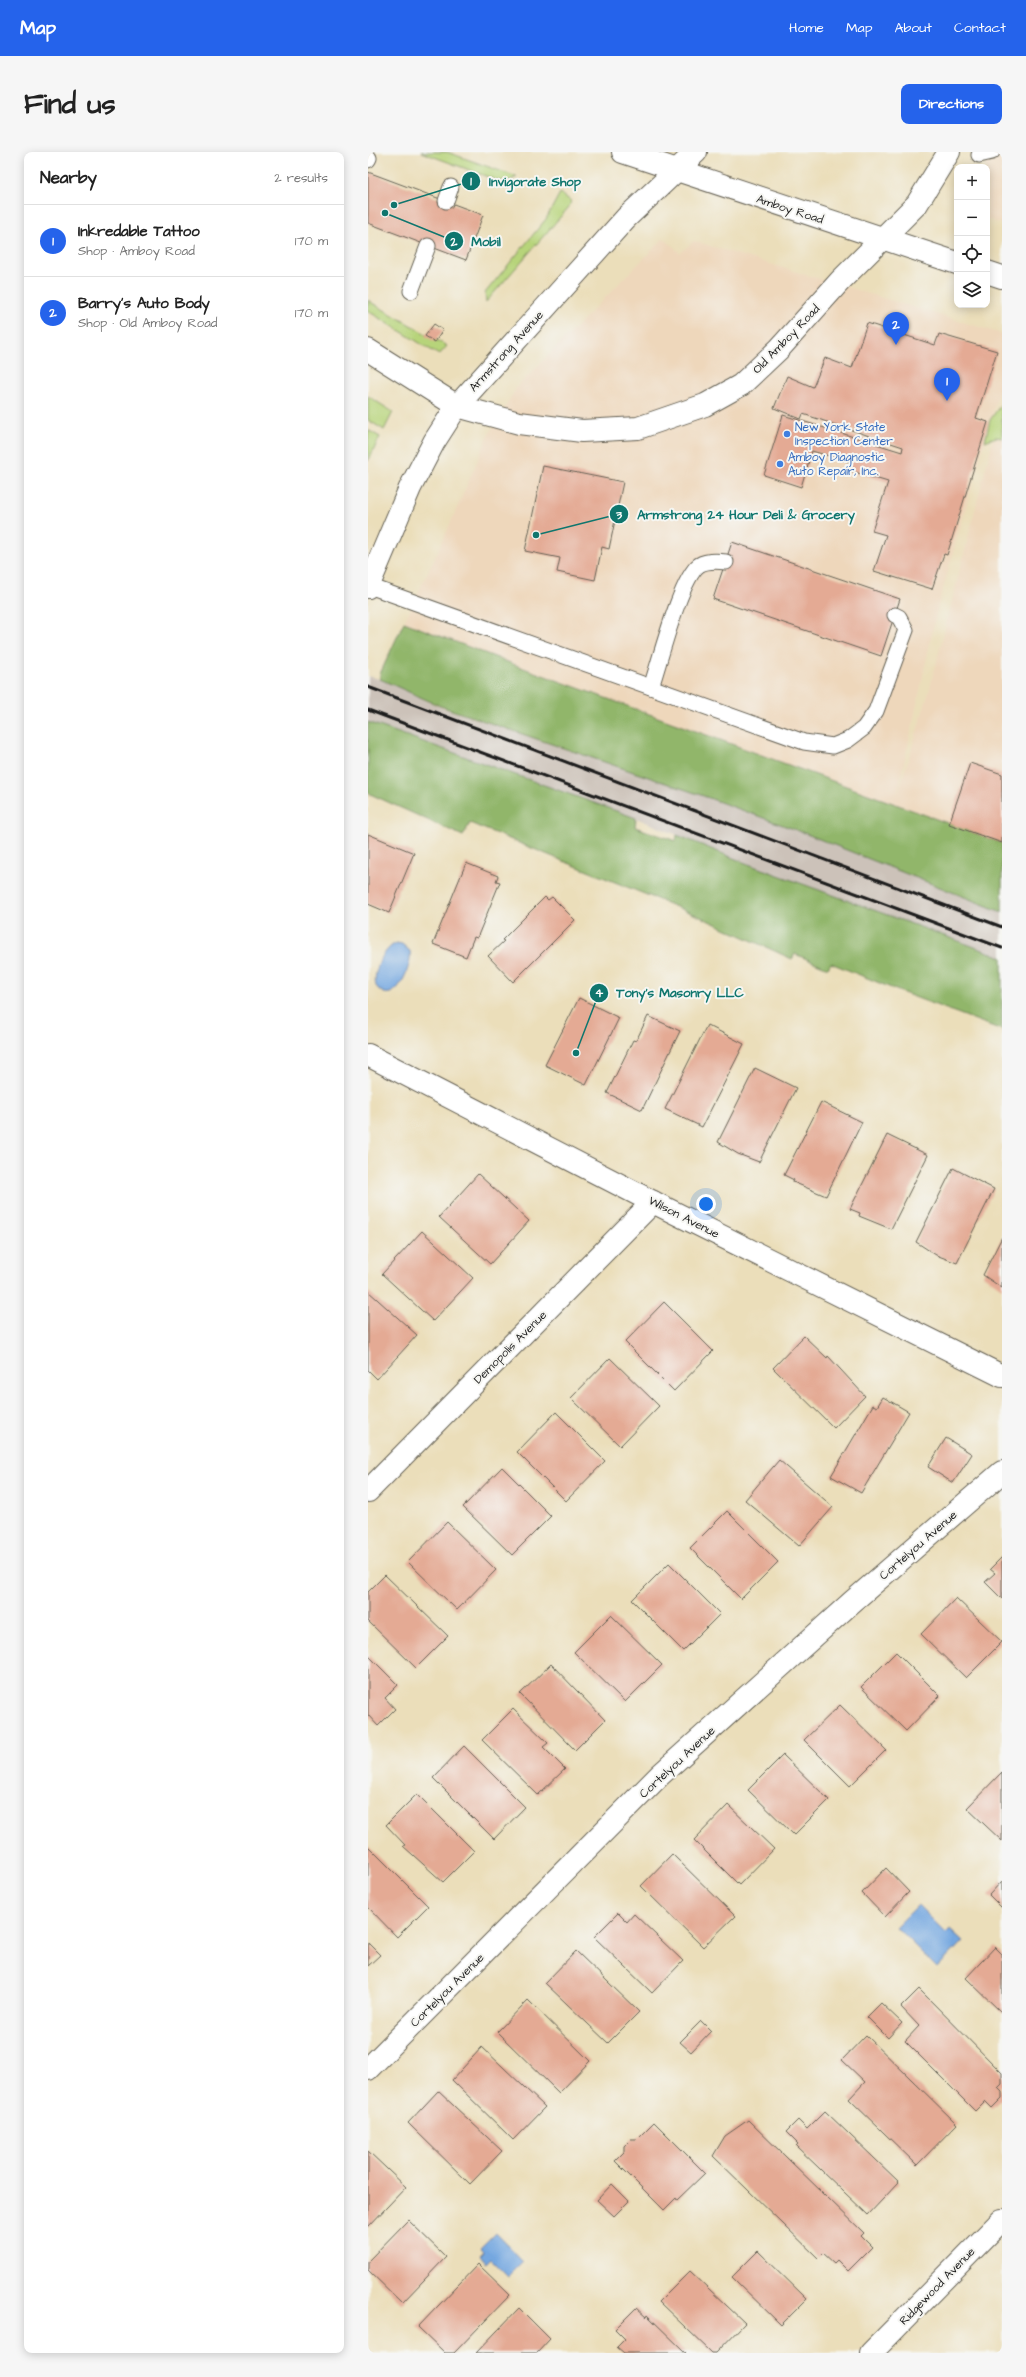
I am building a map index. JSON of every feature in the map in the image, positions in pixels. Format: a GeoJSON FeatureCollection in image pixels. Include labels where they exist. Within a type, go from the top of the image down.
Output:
{"type":"FeatureCollection","features":[{"type":"Feature","properties":{"kind":"street","name":"Amboy Road"},"geometry":{"type":"LineString","coordinates":[[623,152],[954,262]]}},
{"type":"Feature","properties":{"kind":"street","name":"Armstrong Avenue"},"geometry":{"type":"LineString","coordinates":[[368,586],[410,488],[434,442],[457,406],[626,218],[696,152]]}},
{"type":"Feature","properties":{"kind":"street","name":"Old Amboy Road"},"geometry":{"type":"LineString","coordinates":[[368,350],[457,406],[519,423],[582,431],[638,428],[705,405],[741,385],[779,349],[840,281],[916,204],[949,152]]}},
{"type":"Feature","properties":{"kind":"street"},"geometry":{"type":"LineString","coordinates":[[990,273],[1002,277]]}},
{"type":"Feature","properties":{"kind":"street","name":"Wilson Avenue"},"geometry":{"type":"LineString","coordinates":[[368,1055],[653,1202],[1002,1376]]}},
{"type":"Feature","properties":{"kind":"street","name":"Demopolis Avenue"},"geometry":{"type":"LineString","coordinates":[[368,1492],[653,1202]]}},
{"type":"Feature","properties":{"kind":"street","name":"Cortelyou Avenue"},"geometry":{"type":"LineString","coordinates":[[368,2069],[660,1775],[852,1602],[1002,1472]]}},
{"type":"Feature","properties":{"kind":"street","name":"Ridgewood Avenue"},"geometry":{"type":"LineString","coordinates":[[871,2353],[1002,2220]]}},
{"type":"Feature","properties":{"kind":"lane"},"geometry":{"type":"LineString","coordinates":[[411,291],[428,246]]}},
{"type":"Feature","properties":{"kind":"lane"},"geometry":{"type":"LineString","coordinates":[[651,687],[683,592],[691,573],[700,564],[713,561],[726,562]]}},
{"type":"Feature","properties":{"kind":"lane"},"geometry":{"type":"LineString","coordinates":[[368,586],[804,742],[833,746],[848,740],[864,728],[876,711],[906,630],[899,617],[895,615]]}},
{"type":"Feature","properties":{"kind":"shaded area"},"geometry":{"type":"Polygon","coordinates":[[[993,152],[1002,152],[1002,224],[990,220],[990,164],[986,164],[993,152]]]}},
{"type":"Feature","properties":{"kind":"shaded area"},"geometry":{"type":"Polygon","coordinates":[[[664,238],[680,253],[694,241],[1002,334],[1002,380],[938,606],[897,796],[929,692],[993,439],[1002,438],[1002,843],[518,666],[404,622],[441,545],[489,434],[517,387],[664,238]]]}},
{"type":"Feature","properties":{"kind":"shaded area"},"geometry":{"type":"Polygon","coordinates":[[[368,676],[380,679],[440,707],[698,794],[799,831],[1002,912],[1002,957],[748,864],[636,818],[368,722],[368,676]]]}},
{"type":"Feature","properties":{"kind":"green space"},"geometry":{"type":"Polygon","coordinates":[[[421,152],[447,152],[517,177],[509,181],[499,181],[421,152]]]}},
{"type":"Feature","properties":{"kind":"green space"},"geometry":{"type":"Polygon","coordinates":[[[560,193],[571,201],[569,207],[486,302],[485,293],[546,219],[560,193]]]}},
{"type":"Feature","properties":{"kind":"green space"},"geometry":{"type":"Polygon","coordinates":[[[368,300],[447,346],[439,355],[368,311],[368,300]]]}},
{"type":"Feature","properties":{"kind":"green space"},"geometry":{"type":"Polygon","coordinates":[[[368,396],[393,412],[384,430],[368,420],[368,396]]]}},
{"type":"Feature","properties":{"kind":"green space"},"geometry":{"type":"Polygon","coordinates":[[[1002,403],[1002,438],[996,437],[985,441],[990,420],[1002,403]]]}},
{"type":"Feature","properties":{"kind":"green space"},"geometry":{"type":"Polygon","coordinates":[[[368,430],[380,437],[368,461],[368,430]]]}},
{"type":"Feature","properties":{"kind":"green space"},"geometry":{"type":"Polygon","coordinates":[[[404,622],[518,666],[1002,843],[1002,912],[799,831],[698,794],[440,706],[380,679],[380,674],[404,622]]]}},
{"type":"Feature","properties":{"kind":"green space"},"geometry":{"type":"Polygon","coordinates":[[[368,722],[636,818],[635,827],[676,841],[677,835],[748,864],[1002,957],[1002,1030],[901,992],[831,963],[828,968],[795,954],[792,959],[696,915],[470,823],[463,836],[368,793],[368,722]]]}},
{"type":"Feature","properties":{"kind":"water"},"geometry":{"type":"Polygon","coordinates":[[[397,943],[402,944],[410,951],[408,966],[401,984],[389,993],[383,992],[376,986],[375,980],[377,967],[388,949],[397,943]]]}},
{"type":"Feature","properties":{"kind":"water"},"geometry":{"type":"Polygon","coordinates":[[[918,1905],[946,1933],[950,1929],[963,1941],[937,1968],[896,1927],[918,1905]]]}},
{"type":"Feature","properties":{"kind":"water"},"geometry":{"type":"Polygon","coordinates":[[[496,2233],[523,2261],[508,2276],[490,2258],[485,2263],[479,2256],[483,2252],[480,2249],[496,2233]]]}},
{"type":"Feature","properties":{"kind":"building"},"geometry":{"type":"Polygon","coordinates":[[[368,172],[483,215],[466,260],[368,223],[368,172]]]}},
{"type":"Feature","properties":{"kind":"building"},"geometry":{"type":"Polygon","coordinates":[[[867,323],[935,345],[939,334],[997,351],[976,418],[988,422],[947,555],[944,554],[932,589],[874,571],[886,535],[872,531],[888,482],[848,470],[850,462],[812,451],[801,487],[764,475],[783,415],[902,452],[903,447],[803,414],[801,419],[774,408],[787,376],[813,387],[825,358],[852,368],[867,323]]]}},
{"type":"Feature","properties":{"kind":"building"},"geometry":{"type":"Polygon","coordinates":[[[434,324],[443,330],[435,342],[425,336],[434,324]]]}},
{"type":"Feature","properties":{"kind":"building"},"geometry":{"type":"Polygon","coordinates":[[[543,466],[623,482],[609,549],[602,547],[595,580],[557,572],[560,558],[525,551],[543,466]]]}},
{"type":"Feature","properties":{"kind":"building"},"geometry":{"type":"Polygon","coordinates":[[[732,542],[900,599],[881,656],[713,599],[732,542]]]}},
{"type":"Feature","properties":{"kind":"building"},"geometry":{"type":"Polygon","coordinates":[[[970,763],[1002,774],[1002,843],[949,824],[970,763]]]}},
{"type":"Feature","properties":{"kind":"building"},"geometry":{"type":"Polygon","coordinates":[[[368,834],[414,853],[389,913],[368,904],[368,834]]]}},
{"type":"Feature","properties":{"kind":"building"},"geometry":{"type":"Polygon","coordinates":[[[466,863],[498,876],[496,881],[500,882],[477,938],[474,937],[466,957],[433,944],[466,863]]]}},
{"type":"Feature","properties":{"kind":"building"},"geometry":{"type":"Polygon","coordinates":[[[545,897],[548,900],[552,897],[575,920],[513,982],[488,956],[545,897]]]}},
{"type":"Feature","properties":{"kind":"building"},"geometry":{"type":"Polygon","coordinates":[[[579,998],[619,1018],[586,1085],[545,1065],[579,998]]]}},
{"type":"Feature","properties":{"kind":"building"},"geometry":{"type":"Polygon","coordinates":[[[648,1016],[680,1031],[642,1110],[607,1093],[633,1040],[636,1041],[648,1016]]]}},
{"type":"Feature","properties":{"kind":"building"},"geometry":{"type":"Polygon","coordinates":[[[707,1025],[744,1044],[702,1127],[665,1109],[707,1025]]]}},
{"type":"Feature","properties":{"kind":"building"},"geometry":{"type":"Polygon","coordinates":[[[755,1068],[796,1088],[759,1162],[738,1154],[718,1142],[755,1068]]]}},
{"type":"Feature","properties":{"kind":"building"},"geometry":{"type":"Polygon","coordinates":[[[821,1102],[862,1122],[826,1196],[793,1182],[794,1180],[784,1175],[821,1102]]]}},
{"type":"Feature","properties":{"kind":"building"},"geometry":{"type":"Polygon","coordinates":[[[887,1135],[928,1155],[891,1229],[859,1216],[860,1213],[850,1209],[887,1135]]]}},
{"type":"Feature","properties":{"kind":"building"},"geometry":{"type":"Polygon","coordinates":[[[953,1168],[994,1189],[957,1263],[936,1255],[916,1242],[953,1168]]]}},
{"type":"Feature","properties":{"kind":"building"},"geometry":{"type":"Polygon","coordinates":[[[478,1174],[529,1221],[490,1264],[439,1217],[478,1174]]]}},
{"type":"Feature","properties":{"kind":"building"},"geometry":{"type":"Polygon","coordinates":[[[422,1231],[473,1278],[433,1321],[382,1274],[422,1231]]]}},
{"type":"Feature","properties":{"kind":"building"},"geometry":{"type":"Polygon","coordinates":[[[1002,1237],[1002,1288],[983,1275],[1002,1237]]]}},
{"type":"Feature","properties":{"kind":"building"},"geometry":{"type":"Polygon","coordinates":[[[368,1291],[417,1335],[377,1379],[368,1370],[368,1291]]]}},
{"type":"Feature","properties":{"kind":"building"},"geometry":{"type":"Polygon","coordinates":[[[664,1302],[713,1351],[674,1391],[625,1342],[664,1302]]]}},
{"type":"Feature","properties":{"kind":"building"},"geometry":{"type":"Polygon","coordinates":[[[804,1336],[827,1358],[828,1356],[865,1396],[834,1428],[773,1368],[804,1336]]]}},
{"type":"Feature","properties":{"kind":"building"},"geometry":{"type":"Polygon","coordinates":[[[610,1358],[659,1406],[620,1446],[571,1398],[610,1358]]]}},
{"type":"Feature","properties":{"kind":"building"},"geometry":{"type":"Polygon","coordinates":[[[883,1397],[909,1412],[861,1493],[831,1476],[873,1405],[877,1407],[883,1397]]]}},
{"type":"Feature","properties":{"kind":"building"},"geometry":{"type":"Polygon","coordinates":[[[556,1412],[605,1461],[566,1501],[517,1452],[556,1412]]]}},
{"type":"Feature","properties":{"kind":"building"},"geometry":{"type":"Polygon","coordinates":[[[946,1438],[972,1454],[953,1483],[928,1467],[946,1438]]]}},
{"type":"Feature","properties":{"kind":"building"},"geometry":{"type":"Polygon","coordinates":[[[779,1460],[833,1507],[799,1546],[745,1500],[779,1460]]]}},
{"type":"Feature","properties":{"kind":"building"},"geometry":{"type":"Polygon","coordinates":[[[502,1467],[551,1516],[512,1555],[463,1507],[502,1467]]]}},
{"type":"Feature","properties":{"kind":"building"},"geometry":{"type":"Polygon","coordinates":[[[727,1511],[778,1562],[741,1599],[690,1548],[727,1511]]]}},
{"type":"Feature","properties":{"kind":"building"},"geometry":{"type":"Polygon","coordinates":[[[447,1522],[496,1570],[457,1610],[408,1562],[447,1522]]]}},
{"type":"Feature","properties":{"kind":"building"},"geometry":{"type":"Polygon","coordinates":[[[1002,1557],[1002,1599],[985,1582],[995,1573],[990,1569],[1002,1557]]]}},
{"type":"Feature","properties":{"kind":"building"},"geometry":{"type":"Polygon","coordinates":[[[669,1563],[720,1614],[683,1651],[632,1600],[669,1563]]]}},
{"type":"Feature","properties":{"kind":"building"},"geometry":{"type":"Polygon","coordinates":[[[385,1575],[448,1636],[416,1668],[368,1621],[368,1592],[385,1575]]]}},
{"type":"Feature","properties":{"kind":"building"},"geometry":{"type":"Polygon","coordinates":[[[956,1598],[1002,1642],[966,1678],[921,1634],[956,1598]]]}},
{"type":"Feature","properties":{"kind":"building"},"geometry":{"type":"Polygon","coordinates":[[[611,1615],[662,1665],[625,1702],[574,1652],[611,1615]]]}},
{"type":"Feature","properties":{"kind":"building"},"geometry":{"type":"Polygon","coordinates":[[[896,1652],[940,1696],[906,1731],[861,1687],[896,1652]]]}},
{"type":"Feature","properties":{"kind":"building"},"geometry":{"type":"Polygon","coordinates":[[[368,1655],[398,1685],[385,1698],[395,1709],[378,1726],[368,1715],[368,1655]]]}},
{"type":"Feature","properties":{"kind":"building"},"geometry":{"type":"Polygon","coordinates":[[[551,1664],[605,1720],[575,1750],[520,1694],[551,1664]]]}},
{"type":"Feature","properties":{"kind":"building"},"geometry":{"type":"Polygon","coordinates":[[[840,1705],[886,1750],[850,1786],[804,1740],[840,1705]]]}},
{"type":"Feature","properties":{"kind":"building"},"geometry":{"type":"Polygon","coordinates":[[[513,1709],[548,1743],[543,1747],[565,1769],[538,1795],[482,1740],[513,1709]]]}},
{"type":"Feature","properties":{"kind":"building"},"geometry":{"type":"Polygon","coordinates":[[[464,1746],[525,1807],[494,1839],[433,1778],[464,1746]]]}},
{"type":"Feature","properties":{"kind":"building"},"geometry":{"type":"Polygon","coordinates":[[[783,1755],[829,1800],[794,1835],[748,1790],[783,1755]]]}},
{"type":"Feature","properties":{"kind":"building"},"geometry":{"type":"Polygon","coordinates":[[[1002,1772],[1002,1841],[967,1808],[1002,1772]]]}},
{"type":"Feature","properties":{"kind":"building"},"geometry":{"type":"Polygon","coordinates":[[[417,1794],[474,1851],[443,1882],[403,1846],[405,1845],[386,1825],[417,1794]]]}},
{"type":"Feature","properties":{"kind":"building"},"geometry":{"type":"Polygon","coordinates":[[[728,1805],[774,1849],[739,1885],[694,1840],[728,1805]]]}},
{"type":"Feature","properties":{"kind":"building"},"geometry":{"type":"Polygon","coordinates":[[[368,1846],[428,1906],[397,1937],[368,1907],[368,1846]]]}},
{"type":"Feature","properties":{"kind":"building"},"geometry":{"type":"Polygon","coordinates":[[[672,1854],[735,1916],[703,1947],[641,1886],[672,1854]]]}},
{"type":"Feature","properties":{"kind":"building"},"geometry":{"type":"Polygon","coordinates":[[[886,1868],[909,1892],[885,1917],[862,1893],[886,1868]]]}},
{"type":"Feature","properties":{"kind":"building"},"geometry":{"type":"Polygon","coordinates":[[[1002,1881],[1002,1908],[989,1895],[1002,1881]]]}},
{"type":"Feature","properties":{"kind":"building"},"geometry":{"type":"Polygon","coordinates":[[[618,1913],[627,1922],[634,1914],[683,1961],[652,1993],[594,1937],[618,1913]]]}},
{"type":"Feature","properties":{"kind":"building"},"geometry":{"type":"Polygon","coordinates":[[[368,1943],[380,1955],[368,1966],[368,1943]]]}},
{"type":"Feature","properties":{"kind":"building"},"geometry":{"type":"Polygon","coordinates":[[[995,1947],[1002,1954],[1002,2013],[966,1978],[995,1947]]]}},
{"type":"Feature","properties":{"kind":"building"},"geometry":{"type":"Polygon","coordinates":[[[576,1951],[639,2012],[608,2043],[545,1983],[576,1951]]]}},
{"type":"Feature","properties":{"kind":"building"},"geometry":{"type":"Polygon","coordinates":[[[919,1989],[1002,2073],[1002,2084],[998,2088],[1002,2092],[1002,2098],[992,2108],[985,2101],[975,2111],[905,2041],[919,2026],[901,2007],[919,1989]]]}},
{"type":"Feature","properties":{"kind":"building"},"geometry":{"type":"Polygon","coordinates":[[[528,2000],[590,2061],[559,2093],[497,2032],[528,2000]]]}},
{"type":"Feature","properties":{"kind":"building"},"geometry":{"type":"Polygon","coordinates":[[[881,2003],[902,2023],[888,2038],[867,2017],[881,2003]]]}},
{"type":"Feature","properties":{"kind":"building"},"geometry":{"type":"Polygon","coordinates":[[[701,2021],[711,2031],[691,2052],[680,2042],[701,2021]]]}},
{"type":"Feature","properties":{"kind":"building"},"geometry":{"type":"Polygon","coordinates":[[[866,2035],[957,2124],[917,2165],[849,2099],[865,2082],[842,2060],[866,2035]]]}},
{"type":"Feature","properties":{"kind":"building"},"geometry":{"type":"Polygon","coordinates":[[[482,2047],[545,2107],[513,2140],[452,2080],[482,2047]]]}},
{"type":"Feature","properties":{"kind":"building"},"geometry":{"type":"Polygon","coordinates":[[[438,2091],[502,2151],[470,2184],[408,2123],[438,2091]]]}},
{"type":"Feature","properties":{"kind":"building"},"geometry":{"type":"Polygon","coordinates":[[[825,2111],[899,2182],[868,2215],[796,2146],[798,2144],[786,2132],[798,2120],[807,2129],[825,2111]]]}},
{"type":"Feature","properties":{"kind":"building"},"geometry":{"type":"Polygon","coordinates":[[[748,2120],[864,2233],[861,2236],[872,2247],[848,2271],[837,2260],[834,2263],[823,2253],[818,2258],[713,2156],[725,2136],[748,2120]]]}},
{"type":"Feature","properties":{"kind":"building"},"geometry":{"type":"Polygon","coordinates":[[[654,2122],[705,2173],[677,2200],[676,2198],[664,2210],[615,2161],[624,2152],[624,2146],[631,2139],[637,2139],[654,2122]]]}},
{"type":"Feature","properties":{"kind":"building"},"geometry":{"type":"Polygon","coordinates":[[[368,2151],[406,2187],[368,2227],[368,2151]]]}},
{"type":"Feature","properties":{"kind":"building"},"geometry":{"type":"Polygon","coordinates":[[[612,2184],[629,2201],[614,2216],[597,2200],[612,2184]]]}},
{"type":"Feature","properties":{"kind":"building"},"geometry":{"type":"Polygon","coordinates":[[[408,2220],[446,2257],[402,2303],[368,2270],[368,2261],[408,2220]]]}},
{"type":"Feature","properties":{"kind":"building"},"geometry":{"type":"Polygon","coordinates":[[[758,2251],[807,2299],[781,2325],[732,2277],[758,2251]]]}},
{"type":"Feature","properties":{"kind":"building"},"geometry":{"type":"Polygon","coordinates":[[[478,2264],[510,2295],[454,2353],[445,2353],[418,2327],[478,2264]]]}},
{"type":"Feature","properties":{"kind":"building"},"geometry":{"type":"Polygon","coordinates":[[[690,2271],[745,2323],[716,2353],[712,2353],[659,2302],[690,2271]]]}},
{"type":"Feature","properties":{"kind":"building"},"geometry":{"type":"Polygon","coordinates":[[[519,2308],[550,2339],[537,2353],[476,2353],[519,2308]]]}},
{"type":"Feature","properties":{"kind":"building"},"geometry":{"type":"Polygon","coordinates":[[[636,2308],[646,2317],[647,2315],[686,2353],[624,2353],[617,2347],[625,2339],[615,2329],[636,2308]]]}},
{"type":"Feature","properties":{"kind":"railway"},"geometry":{"type":"LineString","coordinates":[[368,687],[1002,927]]}},
{"type":"Feature","properties":{"kind":"railway"},"geometry":{"type":"LineString","coordinates":[[368,710],[1002,948]]}},
{"type":"Feature","properties":{"kind":"place","name":"Invigorate Shop"},"geometry":{"type":"Point","coordinates":[394,205]}},
{"type":"Feature","properties":{"kind":"place","name":"Mobil"},"geometry":{"type":"Point","coordinates":[385,213]}},
{"type":"Feature","properties":{"kind":"place","name":"Barry's Auto Body"},"geometry":{"type":"Point","coordinates":[896,345]}},
{"type":"Feature","properties":{"kind":"place","name":"Inkredable Tattoo"},"geometry":{"type":"Point","coordinates":[947,401]}},
{"type":"Feature","properties":{"kind":"place","name":"New York State Inspection Center"},"geometry":{"type":"Point","coordinates":[787,434]}},
{"type":"Feature","properties":{"kind":"place","name":"Amboy Diagnostic Auto Repair, Inc."},"geometry":{"type":"Point","coordinates":[780,464]}},
{"type":"Feature","properties":{"kind":"place","name":"Armstrong 24 Hour Deli & Grocery"},"geometry":{"type":"Point","coordinates":[536,535]}},
{"type":"Feature","properties":{"kind":"place","name":"Tony's Masonry LLC"},"geometry":{"type":"Point","coordinates":[576,1053]}}]}
